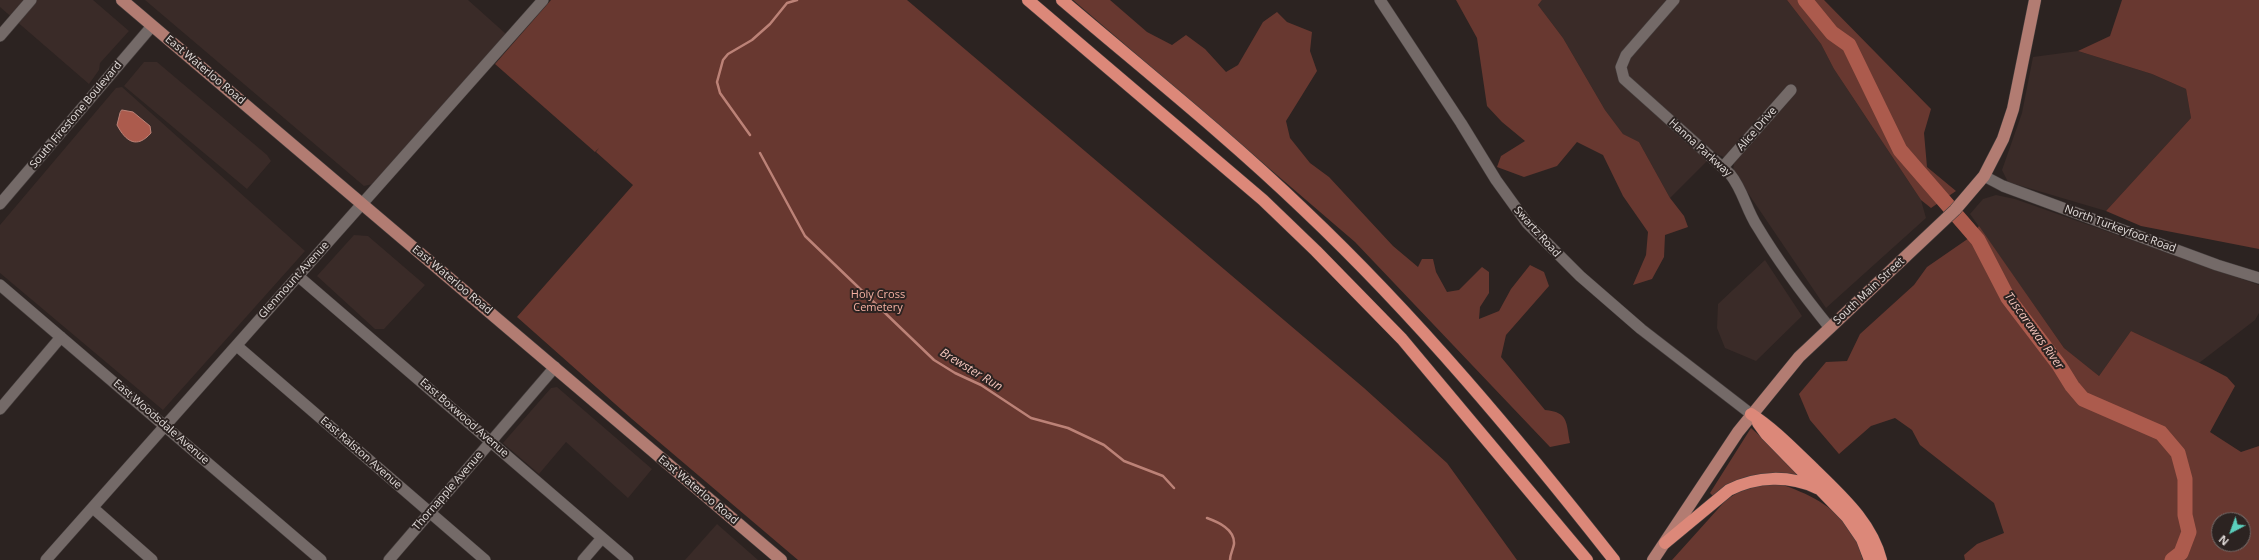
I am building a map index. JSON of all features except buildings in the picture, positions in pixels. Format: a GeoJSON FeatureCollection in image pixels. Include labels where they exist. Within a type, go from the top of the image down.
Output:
{"type":"FeatureCollection","features":[{"type":"Feature","properties":{"kind":"highway"},"geometry":{"type":"LineString","coordinates":[[1028,0],[1263,200],[1316,251],[1402,339],[1587,560]]}},
{"type":"Feature","properties":{"kind":"highway"},"geometry":{"type":"LineString","coordinates":[[1062,0],[1251,161],[1331,236],[1418,325],[1483,401],[1614,560]]}},
{"type":"Feature","properties":{"kind":"highway"},"geometry":{"type":"LineString","coordinates":[[1751,414],[1766,434],[1855,527],[1862,539],[1870,560]]}},
{"type":"Feature","properties":{"kind":"highway"},"geometry":{"type":"LineString","coordinates":[[1751,414],[1781,437],[1850,506],[1869,531],[1881,560]]}},
{"type":"Feature","properties":{"kind":"highway"},"geometry":{"type":"LineString","coordinates":[[1665,543],[1729,490],[1739,485],[1764,479],[1779,478],[1804,483],[1818,488]]}},
{"type":"Feature","properties":{"kind":"main road","name":"East Waterloo Road"},"geometry":{"type":"LineString","coordinates":[[122,0],[781,560]]}},
{"type":"Feature","properties":{"kind":"main road","name":"South Main Street"},"geometry":{"type":"LineString","coordinates":[[1653,560],[1751,414],[1800,357],[1967,198],[1984,176],[2003,139],[2012,109],[2035,0]]}},
{"type":"Feature","properties":{"kind":"street"},"geometry":{"type":"LineString","coordinates":[[0,36],[31,0]]}},
{"type":"Feature","properties":{"kind":"street","name":"Glenmount Avenue"},"geometry":{"type":"LineString","coordinates":[[46,560],[543,0]]}},
{"type":"Feature","properties":{"kind":"street","name":"Swartz Road"},"geometry":{"type":"LineString","coordinates":[[1380,0],[1461,123],[1496,180],[1527,223],[1580,276],[1641,329],[1751,414]]}},
{"type":"Feature","properties":{"kind":"street","name":"Hanna Parkway"},"geometry":{"type":"LineString","coordinates":[[1674,0],[1626,55],[1621,67],[1622,73],[1628,84],[1723,167],[1741,191],[1757,226],[1811,304],[1830,328]]}},
{"type":"Feature","properties":{"kind":"street","name":"South Firestone Boulevard"},"geometry":{"type":"LineString","coordinates":[[0,204],[152,26]]}},
{"type":"Feature","properties":{"kind":"street","name":"Alice Drive"},"geometry":{"type":"LineString","coordinates":[[1723,167],[1791,90]]}},
{"type":"Feature","properties":{"kind":"street","name":"North Turkeyfoot Road"},"geometry":{"type":"LineString","coordinates":[[1984,176],[2003,186],[2217,265],[2259,278]]}},
{"type":"Feature","properties":{"kind":"street","name":"East Boxwood Avenue"},"geometry":{"type":"LineString","coordinates":[[298,276],[628,560]]}},
{"type":"Feature","properties":{"kind":"street","name":"East Woodsdale Avenue"},"geometry":{"type":"LineString","coordinates":[[0,285],[321,560]]}},
{"type":"Feature","properties":{"kind":"street"},"geometry":{"type":"LineString","coordinates":[[0,409],[61,337]]}},
{"type":"Feature","properties":{"kind":"street","name":"East Ralston Avenue"},"geometry":{"type":"LineString","coordinates":[[237,346],[485,560]]}},
{"type":"Feature","properties":{"kind":"street","name":"Thornapple Avenue"},"geometry":{"type":"LineString","coordinates":[[389,560],[555,368]]}},
{"type":"Feature","properties":{"kind":"street"},"geometry":{"type":"LineString","coordinates":[[93,508],[152,560]]}},
{"type":"Feature","properties":{"kind":"street"},"geometry":{"type":"LineString","coordinates":[[583,560],[602,538]]}},
{"type":"Feature","properties":{"kind":"shaded area"},"geometry":{"type":"Polygon","coordinates":[[[0,0],[93,0],[129,31],[100,63],[99,70],[89,84],[0,7],[0,0]]]}},
{"type":"Feature","properties":{"kind":"shaded area"},"geometry":{"type":"Polygon","coordinates":[[[145,0],[468,0],[506,34],[373,184],[364,186],[145,0]]]}},
{"type":"Feature","properties":{"kind":"shaded area"},"geometry":{"type":"Polygon","coordinates":[[[1542,0],[1787,0],[1821,44],[1834,69],[1921,200],[1926,218],[1826,308],[1733,171],[1734,162],[1715,153],[1670,198],[1639,142],[1623,134],[1605,110],[1563,38],[1538,5],[1542,0]]]}},
{"type":"Feature","properties":{"kind":"shaded area"},"geometry":{"type":"Polygon","coordinates":[[[2078,51],[2152,74],[2186,89],[2191,118],[2106,211],[2008,182],[2002,170],[2022,113],[2033,57],[2078,51]]]}},
{"type":"Feature","properties":{"kind":"shaded area"},"geometry":{"type":"Polygon","coordinates":[[[144,62],[157,62],[267,155],[271,161],[247,189],[124,86],[144,62]]]}},
{"type":"Feature","properties":{"kind":"shaded area"},"geometry":{"type":"Polygon","coordinates":[[[122,87],[305,251],[163,410],[0,273],[0,225],[116,88],[122,87]]]}},
{"type":"Feature","properties":{"kind":"shaded area"},"geometry":{"type":"Polygon","coordinates":[[[122,110],[133,112],[150,126],[151,133],[141,141],[136,142],[124,136],[117,125],[122,110]]]}},
{"type":"Feature","properties":{"kind":"shaded area"},"geometry":{"type":"Polygon","coordinates":[[[1996,195],[2015,199],[2259,285],[2259,313],[2255,320],[2199,363],[2131,331],[2099,376],[2064,348],[1970,214],[1983,199],[1996,195]]]}},
{"type":"Feature","properties":{"kind":"shaded area"},"geometry":{"type":"Polygon","coordinates":[[[354,235],[368,236],[425,285],[384,329],[375,329],[317,276],[354,235]]]}},
{"type":"Feature","properties":{"kind":"shaded area"},"geometry":{"type":"Polygon","coordinates":[[[1765,260],[1802,316],[1756,361],[1725,348],[1717,328],[1718,304],[1765,260]]]}},
{"type":"Feature","properties":{"kind":"shaded area"},"geometry":{"type":"Polygon","coordinates":[[[557,387],[652,469],[628,498],[566,442],[539,474],[503,443],[551,388],[557,387]]]}},
{"type":"Feature","properties":{"kind":"shaded area"},"geometry":{"type":"Polygon","coordinates":[[[717,524],[758,560],[685,560],[717,524]]]}},
{"type":"Feature","properties":{"kind":"green space","name":"Holy Cross Cemetery"},"geometry":{"type":"Polygon","coordinates":[[[551,0],[907,0],[1364,388],[1447,463],[1517,560],[798,560],[632,419],[517,317],[633,185],[596,152],[599,148],[595,152],[495,64],[551,0]]]}},
{"type":"Feature","properties":{"kind":"green space"},"geometry":{"type":"Polygon","coordinates":[[[1073,0],[1110,0],[1147,32],[1172,45],[1186,35],[1205,49],[1226,72],[1238,65],[1263,22],[1277,12],[1287,22],[1312,32],[1310,51],[1317,71],[1286,121],[1290,138],[1310,163],[1329,177],[1393,246],[1418,267],[1422,259],[1433,259],[1436,272],[1447,292],[1459,290],[1482,267],[1489,272],[1489,293],[1480,307],[1479,319],[1499,311],[1511,289],[1530,265],[1544,272],[1549,286],[1506,335],[1501,357],[1545,410],[1553,411],[1562,416],[1567,424],[1570,443],[1550,447],[1355,242],[1073,0]]]}},
{"type":"Feature","properties":{"kind":"green space"},"geometry":{"type":"Polygon","coordinates":[[[1456,0],[1542,0],[1538,5],[1563,38],[1605,110],[1623,134],[1639,142],[1670,198],[1684,216],[1688,227],[1665,235],[1664,257],[1652,279],[1633,285],[1646,255],[1648,232],[1623,196],[1603,155],[1577,142],[1557,166],[1524,177],[1497,167],[1501,156],[1525,141],[1502,122],[1487,106],[1477,38],[1456,0]]]}},
{"type":"Feature","properties":{"kind":"green space"},"geometry":{"type":"Polygon","coordinates":[[[1787,0],[1824,0],[1931,109],[1924,133],[1927,167],[1956,191],[1931,208],[1921,200],[1834,69],[1821,44],[1787,0]]]}},
{"type":"Feature","properties":{"kind":"green space"},"geometry":{"type":"Polygon","coordinates":[[[2122,0],[2259,0],[2259,249],[2141,226],[2106,211],[2191,118],[2186,89],[2152,74],[2078,51],[2110,36],[2122,0]]]}},
{"type":"Feature","properties":{"kind":"green space"},"geometry":{"type":"Polygon","coordinates":[[[1979,226],[2064,348],[2099,376],[2131,331],[2227,377],[2235,386],[2210,432],[2241,452],[2259,446],[2259,560],[1965,560],[1964,555],[1977,544],[2004,533],[1994,503],[1920,445],[1912,430],[1895,418],[1871,426],[1839,454],[1810,420],[1799,394],[1826,362],[1847,361],[1860,334],[1914,285],[1927,267],[1969,238],[1979,226]]]}},
{"type":"Feature","properties":{"kind":"green space"},"geometry":{"type":"Polygon","coordinates":[[[1751,428],[1809,480],[1725,488],[1713,496],[1710,493],[1751,428]]]}},
{"type":"Feature","properties":{"kind":"green space"},"geometry":{"type":"Polygon","coordinates":[[[1780,484],[1810,496],[1837,514],[1853,534],[1863,560],[1672,560],[1726,500],[1748,486],[1780,484]]]}},
{"type":"Feature","properties":{"kind":"waterway","name":"Brewster Run"},"geometry":{"type":"LineString","coordinates":[[750,135],[720,93],[717,82],[723,60],[728,54],[752,40],[770,24],[787,3],[797,0]]}},
{"type":"Feature","properties":{"kind":"waterway","name":"Tuscarawas River"},"geometry":{"type":"LineString","coordinates":[[1805,0],[1832,33],[1849,45],[1900,150],[1978,240],[2008,298],[2059,365],[2072,386],[2083,399],[2161,433],[2178,453],[2185,479],[2185,515],[2189,532],[2181,553],[2172,560]]}},
{"type":"Feature","properties":{"kind":"waterway","name":"Brewster Run"},"geometry":{"type":"LineString","coordinates":[[760,153],[805,236],[934,360],[955,373],[981,385],[1031,418],[1068,428],[1104,445],[1124,461],[1163,476],[1174,488]]}},
{"type":"Feature","properties":{"kind":"waterway","name":"Brewster Run"},"geometry":{"type":"LineString","coordinates":[[1207,518],[1225,527],[1232,534],[1234,544],[1230,560]]}}]}
